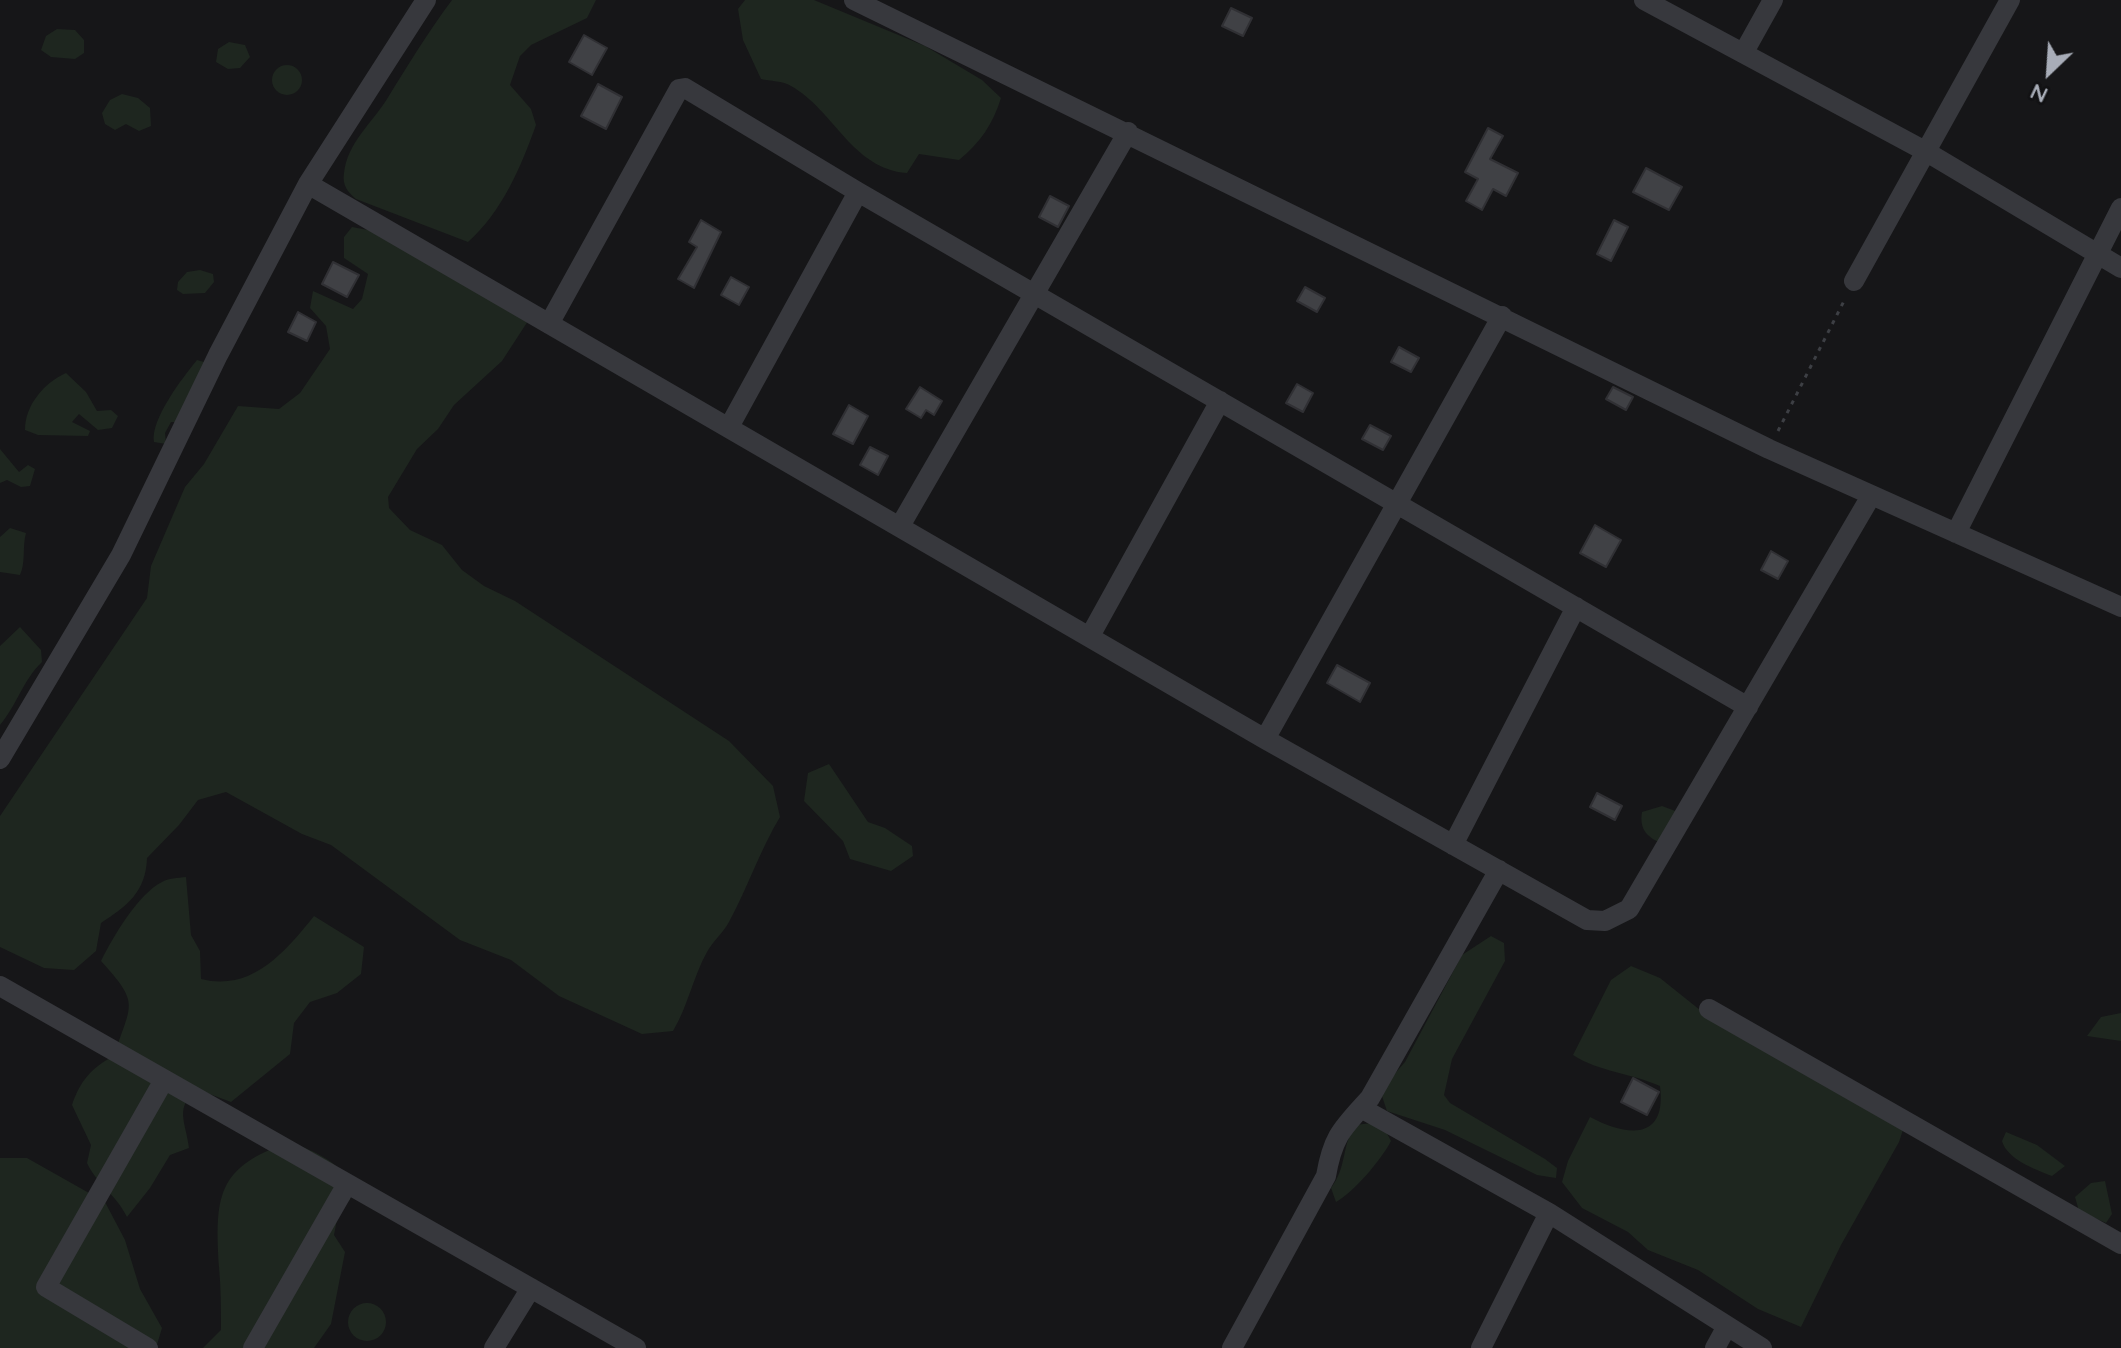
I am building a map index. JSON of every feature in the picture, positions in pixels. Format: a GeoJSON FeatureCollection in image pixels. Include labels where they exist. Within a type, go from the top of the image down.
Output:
{"type":"FeatureCollection","features":[{"type":"Feature","properties":{"kind":"street"},"geometry":{"type":"LineString","coordinates":[[0,759],[121,555],[218,355],[308,184],[426,0]]}},
{"type":"Feature","properties":{"kind":"street"},"geometry":{"type":"LineString","coordinates":[[854,0],[1769,449],[2121,607]]}},
{"type":"Feature","properties":{"kind":"street"},"geometry":{"type":"LineString","coordinates":[[1644,0],[1925,151],[2121,268]]}},
{"type":"Feature","properties":{"kind":"street"},"geometry":{"type":"LineString","coordinates":[[1744,52],[1773,0]]}},
{"type":"Feature","properties":{"kind":"street"},"geometry":{"type":"LineString","coordinates":[[1854,281],[2010,0]]}},
{"type":"Feature","properties":{"kind":"street"},"geometry":{"type":"LineString","coordinates":[[549,324],[681,87],[1748,707]]}},
{"type":"Feature","properties":{"kind":"street"},"geometry":{"type":"LineString","coordinates":[[900,526],[1128,132]]}},
{"type":"Feature","properties":{"kind":"street"},"geometry":{"type":"LineString","coordinates":[[308,184],[1265,739],[1587,920],[1605,921],[1629,909],[1871,496]]}},
{"type":"Feature","properties":{"kind":"street"},"geometry":{"type":"LineString","coordinates":[[729,427],[858,192]]}},
{"type":"Feature","properties":{"kind":"street"},"geometry":{"type":"LineString","coordinates":[[1956,533],[2121,208]]}},
{"type":"Feature","properties":{"kind":"street"},"geometry":{"type":"LineString","coordinates":[[1265,739],[1502,316]]}},
{"type":"Feature","properties":{"kind":"street"},"geometry":{"type":"LineString","coordinates":[[1090,636],[1220,401]]}},
{"type":"Feature","properties":{"kind":"street"},"geometry":{"type":"LineString","coordinates":[[1453,845],[1576,607]]}},
{"type":"Feature","properties":{"kind":"street"},"geometry":{"type":"LineString","coordinates":[[1232,1348],[1326,1176],[1331,1145],[1344,1124],[1370,1098],[1499,870]]}},
{"type":"Feature","properties":{"kind":"street"},"geometry":{"type":"LineString","coordinates":[[0,986],[636,1348]]}},
{"type":"Feature","properties":{"kind":"street"},"geometry":{"type":"LineString","coordinates":[[1709,1009],[2121,1244]]}},
{"type":"Feature","properties":{"kind":"street"},"geometry":{"type":"LineString","coordinates":[[148,1348],[46,1287],[164,1080]]}},
{"type":"Feature","properties":{"kind":"street"},"geometry":{"type":"LineString","coordinates":[[1361,1108],[1549,1213],[1762,1348]]}},
{"type":"Feature","properties":{"kind":"street"},"geometry":{"type":"LineString","coordinates":[[253,1348],[347,1184]]}},
{"type":"Feature","properties":{"kind":"street"},"geometry":{"type":"LineString","coordinates":[[1481,1348],[1549,1213]]}},
{"type":"Feature","properties":{"kind":"street"},"geometry":{"type":"LineString","coordinates":[[494,1348],[531,1288]]}},
{"type":"Feature","properties":{"kind":"street"},"geometry":{"type":"LineString","coordinates":[[1715,1348],[1726,1328]]}},
{"type":"Feature","properties":{"kind":"path"},"geometry":{"type":"LineString","coordinates":[[1769,449],[1854,281]]}},
{"type":"Feature","properties":{"kind":"shaded area"},"geometry":{"type":"Polygon","coordinates":[[[452,0],[596,0],[587,18],[531,45],[520,56],[510,85],[531,109],[536,125],[501,203],[468,242],[356,199],[344,182],[346,162],[355,143],[452,0]]]}},
{"type":"Feature","properties":{"kind":"shaded area"},"geometry":{"type":"Polygon","coordinates":[[[745,0],[814,0],[925,46],[982,80],[1001,98],[990,125],[959,160],[919,154],[907,173],[872,161],[857,150],[806,96],[788,84],[761,79],[743,40],[738,9],[745,0]]]}},
{"type":"Feature","properties":{"kind":"shaded area"},"geometry":{"type":"Polygon","coordinates":[[[57,29],[75,30],[84,40],[84,53],[75,59],[51,57],[41,50],[46,36],[57,29]]]}},
{"type":"Feature","properties":{"kind":"shaded area"},"geometry":{"type":"Polygon","coordinates":[[[229,42],[245,45],[250,57],[240,68],[228,69],[216,62],[218,49],[229,42]]]}},
{"type":"Feature","properties":{"kind":"shaded area"},"geometry":{"type":"Polygon","coordinates":[[[287,65],[298,69],[302,80],[298,91],[287,95],[276,91],[272,80],[276,69],[287,65]]]}},
{"type":"Feature","properties":{"kind":"shaded area"},"geometry":{"type":"Polygon","coordinates":[[[122,94],[138,98],[150,108],[151,126],[139,131],[126,124],[115,130],[105,124],[102,113],[110,100],[122,94]]]}},
{"type":"Feature","properties":{"kind":"shaded area"},"geometry":{"type":"Polygon","coordinates":[[[352,227],[384,233],[528,321],[502,361],[454,405],[438,429],[417,449],[388,497],[389,508],[410,530],[442,545],[462,570],[484,586],[515,601],[729,741],[773,786],[780,817],[729,922],[702,962],[673,1031],[642,1034],[559,996],[511,960],[460,940],[331,845],[302,834],[226,792],[198,800],[147,858],[139,889],[127,904],[101,923],[96,951],[74,970],[44,968],[0,947],[0,816],[147,598],[151,566],[185,487],[204,464],[238,406],[279,409],[300,393],[330,349],[326,326],[310,308],[313,291],[353,309],[362,299],[368,274],[344,258],[344,237],[352,227]]]}},
{"type":"Feature","properties":{"kind":"shaded area"},"geometry":{"type":"Polygon","coordinates":[[[200,270],[213,274],[214,282],[205,293],[183,294],[177,290],[178,282],[187,272],[200,270]]]}},
{"type":"Feature","properties":{"kind":"shaded area"},"geometry":{"type":"Polygon","coordinates":[[[197,360],[211,364],[185,422],[171,422],[165,433],[166,444],[154,442],[162,411],[197,360]]]}},
{"type":"Feature","properties":{"kind":"shaded area"},"geometry":{"type":"Polygon","coordinates":[[[66,373],[86,392],[97,411],[111,410],[118,416],[112,428],[98,430],[79,414],[72,422],[90,431],[88,436],[38,435],[25,430],[28,412],[37,396],[66,373]]]}},
{"type":"Feature","properties":{"kind":"shaded area"},"geometry":{"type":"Polygon","coordinates":[[[0,449],[19,472],[28,465],[35,469],[30,486],[21,487],[7,480],[0,483],[0,449]]]}},
{"type":"Feature","properties":{"kind":"shaded area"},"geometry":{"type":"Polygon","coordinates":[[[10,528],[26,533],[20,575],[0,572],[0,537],[10,528]]]}},
{"type":"Feature","properties":{"kind":"shaded area"},"geometry":{"type":"Polygon","coordinates":[[[20,627],[41,650],[42,662],[0,725],[0,646],[20,627]]]}},
{"type":"Feature","properties":{"kind":"shaded area"},"geometry":{"type":"Polygon","coordinates":[[[829,764],[868,822],[885,828],[912,846],[913,856],[891,871],[850,859],[843,841],[804,801],[808,773],[829,764]]]}},
{"type":"Feature","properties":{"kind":"shaded area"},"geometry":{"type":"Polygon","coordinates":[[[1662,806],[1678,812],[1664,845],[1646,833],[1641,819],[1642,812],[1662,806]]]}},
{"type":"Feature","properties":{"kind":"shaded area"},"geometry":{"type":"Polygon","coordinates":[[[186,877],[191,935],[200,951],[201,979],[219,982],[252,974],[279,955],[314,916],[364,947],[361,974],[337,993],[310,1002],[294,1023],[290,1054],[231,1102],[199,1090],[191,1096],[183,1115],[189,1148],[170,1155],[127,1217],[87,1163],[91,1145],[72,1105],[88,1076],[114,1056],[128,1014],[127,996],[101,961],[119,929],[144,896],[164,881],[186,877]]]}},
{"type":"Feature","properties":{"kind":"shaded area"},"geometry":{"type":"Polygon","coordinates":[[[1491,936],[1504,943],[1505,961],[1452,1059],[1444,1095],[1450,1103],[1545,1159],[1557,1168],[1556,1178],[1537,1175],[1445,1130],[1387,1111],[1382,1096],[1390,1079],[1405,1062],[1462,955],[1491,936]]]}},
{"type":"Feature","properties":{"kind":"shaded area"},"geometry":{"type":"Polygon","coordinates":[[[1631,966],[1660,978],[1715,1022],[1905,1124],[1899,1142],[1841,1245],[1801,1327],[1758,1309],[1698,1270],[1648,1250],[1628,1232],[1582,1208],[1562,1182],[1568,1161],[1590,1117],[1617,1128],[1641,1130],[1657,1117],[1660,1086],[1593,1065],[1573,1055],[1611,980],[1631,966]]]}},
{"type":"Feature","properties":{"kind":"shaded area"},"geometry":{"type":"Polygon","coordinates":[[[2121,1013],[2121,1041],[2087,1036],[2101,1017],[2121,1013]]]}},
{"type":"Feature","properties":{"kind":"shaded area"},"geometry":{"type":"Polygon","coordinates":[[[1381,1122],[1391,1141],[1366,1175],[1336,1202],[1331,1188],[1340,1173],[1355,1125],[1381,1122]]]}},
{"type":"Feature","properties":{"kind":"shaded area"},"geometry":{"type":"Polygon","coordinates":[[[2006,1132],[2037,1145],[2065,1166],[2052,1176],[2022,1163],[2005,1147],[2002,1141],[2006,1132]]]}},
{"type":"Feature","properties":{"kind":"shaded area"},"geometry":{"type":"Polygon","coordinates":[[[290,1142],[324,1158],[339,1168],[352,1183],[350,1200],[339,1209],[334,1235],[345,1252],[331,1324],[314,1348],[203,1348],[221,1330],[218,1221],[225,1188],[247,1162],[290,1142]]]}},
{"type":"Feature","properties":{"kind":"shaded area"},"geometry":{"type":"Polygon","coordinates":[[[0,1158],[27,1158],[105,1202],[125,1240],[140,1289],[162,1328],[156,1348],[0,1348],[0,1158]]]}},
{"type":"Feature","properties":{"kind":"shaded area"},"geometry":{"type":"Polygon","coordinates":[[[2105,1181],[2112,1214],[2106,1223],[2079,1211],[2075,1197],[2091,1183],[2105,1181]]]}},
{"type":"Feature","properties":{"kind":"shaded area"},"geometry":{"type":"Polygon","coordinates":[[[367,1303],[381,1308],[386,1322],[381,1336],[367,1341],[353,1336],[348,1322],[353,1308],[367,1303]]]}},
{"type":"Feature","properties":{"kind":"building"},"geometry":{"type":"Polygon","coordinates":[[[1231,8],[1252,18],[1243,36],[1222,26],[1231,8]]]}},
{"type":"Feature","properties":{"kind":"building"},"geometry":{"type":"Polygon","coordinates":[[[584,35],[607,48],[592,75],[569,62],[584,35]]]}},
{"type":"Feature","properties":{"kind":"building"},"geometry":{"type":"Polygon","coordinates":[[[598,84],[622,97],[606,129],[581,116],[598,84]]]}},
{"type":"Feature","properties":{"kind":"building"},"geometry":{"type":"Polygon","coordinates":[[[1488,128],[1503,136],[1490,159],[1518,173],[1506,196],[1493,189],[1482,210],[1466,201],[1478,179],[1465,172],[1488,128]]]}},
{"type":"Feature","properties":{"kind":"building"},"geometry":{"type":"Polygon","coordinates":[[[1646,168],[1682,187],[1669,210],[1633,192],[1646,168]]]}},
{"type":"Feature","properties":{"kind":"building"},"geometry":{"type":"Polygon","coordinates":[[[1050,196],[1069,206],[1058,227],[1039,217],[1050,196]]]}},
{"type":"Feature","properties":{"kind":"building"},"geometry":{"type":"Polygon","coordinates":[[[701,220],[721,232],[694,288],[678,279],[697,247],[689,242],[701,220]]]}},
{"type":"Feature","properties":{"kind":"building"},"geometry":{"type":"Polygon","coordinates":[[[1614,220],[1628,227],[1611,261],[1597,254],[1614,220]]]}},
{"type":"Feature","properties":{"kind":"building"},"geometry":{"type":"Polygon","coordinates":[[[333,262],[359,275],[347,297],[322,284],[333,262]]]}},
{"type":"Feature","properties":{"kind":"building"},"geometry":{"type":"Polygon","coordinates":[[[731,277],[749,287],[739,305],[721,295],[731,277]]]}},
{"type":"Feature","properties":{"kind":"building"},"geometry":{"type":"Polygon","coordinates":[[[1305,287],[1325,298],[1317,312],[1297,301],[1305,287]]]}},
{"type":"Feature","properties":{"kind":"building"},"geometry":{"type":"Polygon","coordinates":[[[298,312],[316,322],[307,341],[288,332],[298,312]]]}},
{"type":"Feature","properties":{"kind":"building"},"geometry":{"type":"Polygon","coordinates":[[[1399,347],[1419,358],[1411,372],[1391,362],[1399,347]]]}},
{"type":"Feature","properties":{"kind":"building"},"geometry":{"type":"Polygon","coordinates":[[[1297,384],[1313,393],[1303,412],[1286,403],[1297,384]]]}},
{"type":"Feature","properties":{"kind":"building"},"geometry":{"type":"Polygon","coordinates":[[[920,387],[942,401],[934,415],[926,410],[921,418],[906,409],[920,387]]]}},
{"type":"Feature","properties":{"kind":"building"},"geometry":{"type":"Polygon","coordinates":[[[1613,387],[1633,397],[1626,410],[1606,399],[1613,387]]]}},
{"type":"Feature","properties":{"kind":"building"},"geometry":{"type":"Polygon","coordinates":[[[849,405],[868,416],[853,444],[833,434],[849,405]]]}},
{"type":"Feature","properties":{"kind":"building"},"geometry":{"type":"Polygon","coordinates":[[[1370,425],[1391,436],[1383,450],[1362,439],[1370,425]]]}},
{"type":"Feature","properties":{"kind":"building"},"geometry":{"type":"Polygon","coordinates":[[[870,447],[888,456],[878,475],[860,465],[870,447]]]}},
{"type":"Feature","properties":{"kind":"building"},"geometry":{"type":"Polygon","coordinates":[[[1595,525],[1621,540],[1606,567],[1580,553],[1595,525]]]}},
{"type":"Feature","properties":{"kind":"building"},"geometry":{"type":"Polygon","coordinates":[[[1771,551],[1788,561],[1778,579],[1761,570],[1771,551]]]}},
{"type":"Feature","properties":{"kind":"building"},"geometry":{"type":"Polygon","coordinates":[[[1337,665],[1370,683],[1360,702],[1327,683],[1337,665]]]}},
{"type":"Feature","properties":{"kind":"building"},"geometry":{"type":"Polygon","coordinates":[[[1597,793],[1622,806],[1615,820],[1590,807],[1597,793]]]}},
{"type":"Feature","properties":{"kind":"building"},"geometry":{"type":"Polygon","coordinates":[[[1633,1078],[1659,1092],[1647,1115],[1621,1102],[1633,1078]]]}}]}
